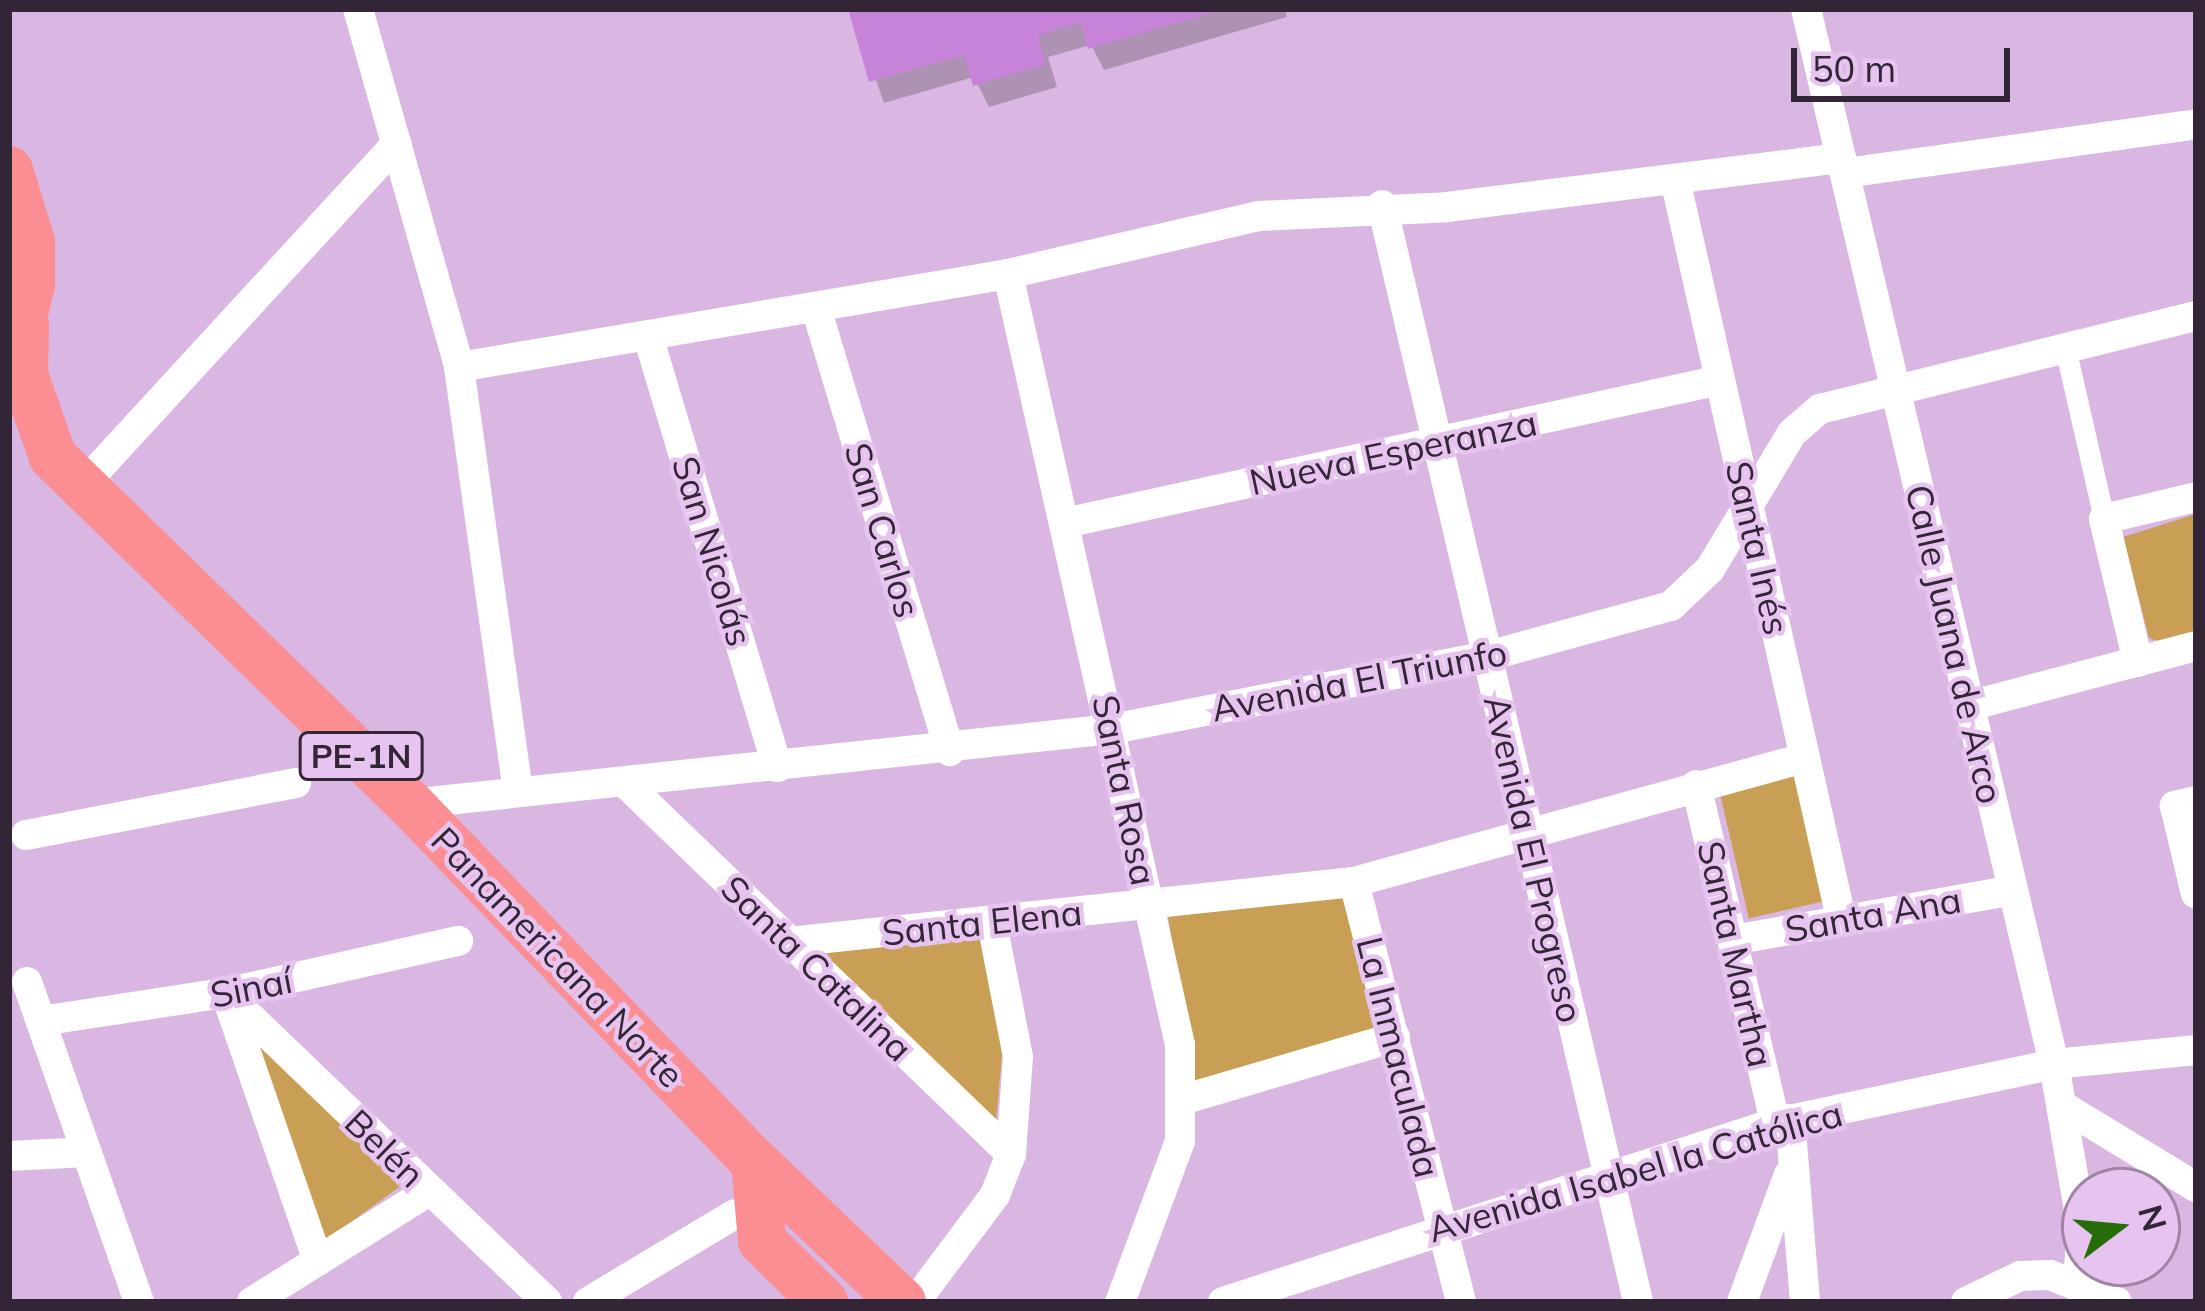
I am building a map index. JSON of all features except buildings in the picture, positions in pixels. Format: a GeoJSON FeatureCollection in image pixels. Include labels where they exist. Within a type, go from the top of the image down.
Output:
{"type":"FeatureCollection","features":[{"type":"Feature","properties":{"kind":"highway","name":"PE-1N"},"geometry":{"type":"LineString","coordinates":[[9,170],[31,242],[17,346]]}},
{"type":"Feature","properties":{"kind":"highway","name":"Panamericana Norte"},"geometry":{"type":"LineString","coordinates":[[17,346],[35,419],[52,457],[410,804],[755,1162],[902,1302]]}},
{"type":"Feature","properties":{"kind":"highway"},"geometry":{"type":"LineString","coordinates":[[755,1162],[749,1228],[824,1302]]}},
{"type":"Feature","properties":{"kind":"street"},"geometry":{"type":"LineString","coordinates":[[358,9],[459,367],[518,791]]}},
{"type":"Feature","properties":{"kind":"street","name":"Calle Juana de Arco"},"geometry":{"type":"LineString","coordinates":[[1806,9],[2054,1064],[2072,1167]]}},
{"type":"Feature","properties":{"kind":"street"},"geometry":{"type":"LineString","coordinates":[[459,367],[1009,274],[1259,216],[1382,206],[1447,207],[2196,124]]}},
{"type":"Feature","properties":{"kind":"street"},"geometry":{"type":"LineString","coordinates":[[82,486],[397,144]]}},
{"type":"Feature","properties":{"kind":"street","name":"Santa Inés"},"geometry":{"type":"LineString","coordinates":[[1675,179],[1841,918]]}},
{"type":"Feature","properties":{"kind":"street","name":"Avenida El Progreso"},"geometry":{"type":"LineString","coordinates":[[1382,206],[1638,1302]]}},
{"type":"Feature","properties":{"kind":"street","name":"Santa Rosa"},"geometry":{"type":"LineString","coordinates":[[1009,274],[1150,902],[1185,1099],[1156,1220],[1120,1302]]}},
{"type":"Feature","properties":{"kind":"street","name":"San Carlos"},"geometry":{"type":"LineString","coordinates":[[816,308],[950,751]]}},
{"type":"Feature","properties":{"kind":"street","name":"Avenida El Triunfo"},"geometry":{"type":"LineString","coordinates":[[410,804],[950,751],[1112,729],[1488,656],[1671,606],[1710,569],[1750,513],[1792,433],[1820,409],[1894,386],[2196,316]]}},
{"type":"Feature","properties":{"kind":"street","name":"San Nicolás"},"geometry":{"type":"LineString","coordinates":[[648,336],[778,767]]}},
{"type":"Feature","properties":{"kind":"street"},"geometry":{"type":"LineString","coordinates":[[2065,346],[2138,662]]}},
{"type":"Feature","properties":{"kind":"street","name":"Nueva Esperanza"},"geometry":{"type":"LineString","coordinates":[[1065,523],[1720,380]]}},
{"type":"Feature","properties":{"kind":"street"},"geometry":{"type":"LineString","coordinates":[[2104,519],[2196,497]]}},
{"type":"Feature","properties":{"kind":"street"},"geometry":{"type":"LineString","coordinates":[[1970,706],[2196,646]]}},
{"type":"Feature","properties":{"kind":"street","name":"Santa Elena"},"geometry":{"type":"LineString","coordinates":[[789,942],[1354,882],[1526,830],[1805,758]]}},
{"type":"Feature","properties":{"kind":"street","name":"Santa Catalina"},"geometry":{"type":"LineString","coordinates":[[624,782],[1011,1154]]}},
{"type":"Feature","properties":{"kind":"street"},"geometry":{"type":"LineString","coordinates":[[26,835],[296,783]]}},
{"type":"Feature","properties":{"kind":"street","name":"Santa Martha"},"geometry":{"type":"LineString","coordinates":[[1696,785],[1732,940],[1783,1121],[1804,1302]]}},
{"type":"Feature","properties":{"kind":"street"},"geometry":{"type":"LineString","coordinates":[[2185,804],[2196,894]]}},
{"type":"Feature","properties":{"kind":"street","name":"La Inmaculada"},"geometry":{"type":"LineString","coordinates":[[1354,882],[1461,1302]]}},
{"type":"Feature","properties":{"kind":"street","name":"Santa Ana"},"geometry":{"type":"LineString","coordinates":[[1732,940],[2013,890]]}},
{"type":"Feature","properties":{"kind":"street"},"geometry":{"type":"LineString","coordinates":[[915,1302],[994,1195],[1011,1154],[1018,1057],[992,922]]}},
{"type":"Feature","properties":{"kind":"street","name":"Sinaí"},"geometry":{"type":"LineString","coordinates":[[41,1021],[225,993],[458,941]]}},
{"type":"Feature","properties":{"kind":"street"},"geometry":{"type":"LineString","coordinates":[[28,982],[139,1302]]}},
{"type":"Feature","properties":{"kind":"street"},"geometry":{"type":"LineString","coordinates":[[225,993],[318,1261]]}},
{"type":"Feature","properties":{"kind":"street","name":"Belén"},"geometry":{"type":"LineString","coordinates":[[225,993],[547,1302]]}},
{"type":"Feature","properties":{"kind":"street"},"geometry":{"type":"LineString","coordinates":[[1185,1099],[1395,1037]]}},
{"type":"Feature","properties":{"kind":"street","name":"Avenida Isabel la Católica"},"geometry":{"type":"LineString","coordinates":[[1223,1302],[1442,1226],[1783,1121],[2054,1064],[2196,1050]]}},
{"type":"Feature","properties":{"kind":"street"},"geometry":{"type":"LineString","coordinates":[[2061,1106],[2196,1187]]}},
{"type":"Feature","properties":{"kind":"street"},"geometry":{"type":"LineString","coordinates":[[9,1156],[87,1152]]}},
{"type":"Feature","properties":{"kind":"street"},"geometry":{"type":"LineString","coordinates":[[1742,1302],[1792,1168]]}},
{"type":"Feature","properties":{"kind":"street"},"geometry":{"type":"LineString","coordinates":[[252,1302],[429,1191]]}},
{"type":"Feature","properties":{"kind":"street"},"geometry":{"type":"LineString","coordinates":[[588,1302],[749,1228]]}},
{"type":"Feature","properties":{"kind":"street"},"geometry":{"type":"LineString","coordinates":[[1966,1302],[2020,1276],[2061,1280]]}},
{"type":"Feature","properties":{"kind":"street"},"geometry":{"type":"LineString","coordinates":[[2089,1287],[2117,1302]]}},
{"type":"Feature","properties":{"kind":"shaded area"},"geometry":{"type":"Polygon","coordinates":[[[2196,514],[2196,633],[2161,642],[2149,638],[2123,537],[2196,514]]]}},
{"type":"Feature","properties":{"kind":"shaded area"},"geometry":{"type":"Polygon","coordinates":[[[1796,767],[1827,900],[1749,918],[1718,785],[1796,767]]]}},
{"type":"Feature","properties":{"kind":"shaded area"},"geometry":{"type":"Polygon","coordinates":[[[1345,886],[1382,1030],[1195,1089],[1167,910],[1345,886]]]}},
{"type":"Feature","properties":{"kind":"shaded area"},"geometry":{"type":"Polygon","coordinates":[[[980,935],[1003,1043],[996,1122],[813,952],[980,935]]]}},
{"type":"Feature","properties":{"kind":"shaded area"},"geometry":{"type":"Polygon","coordinates":[[[254,1032],[402,1185],[322,1243],[254,1032]]]}}]}
